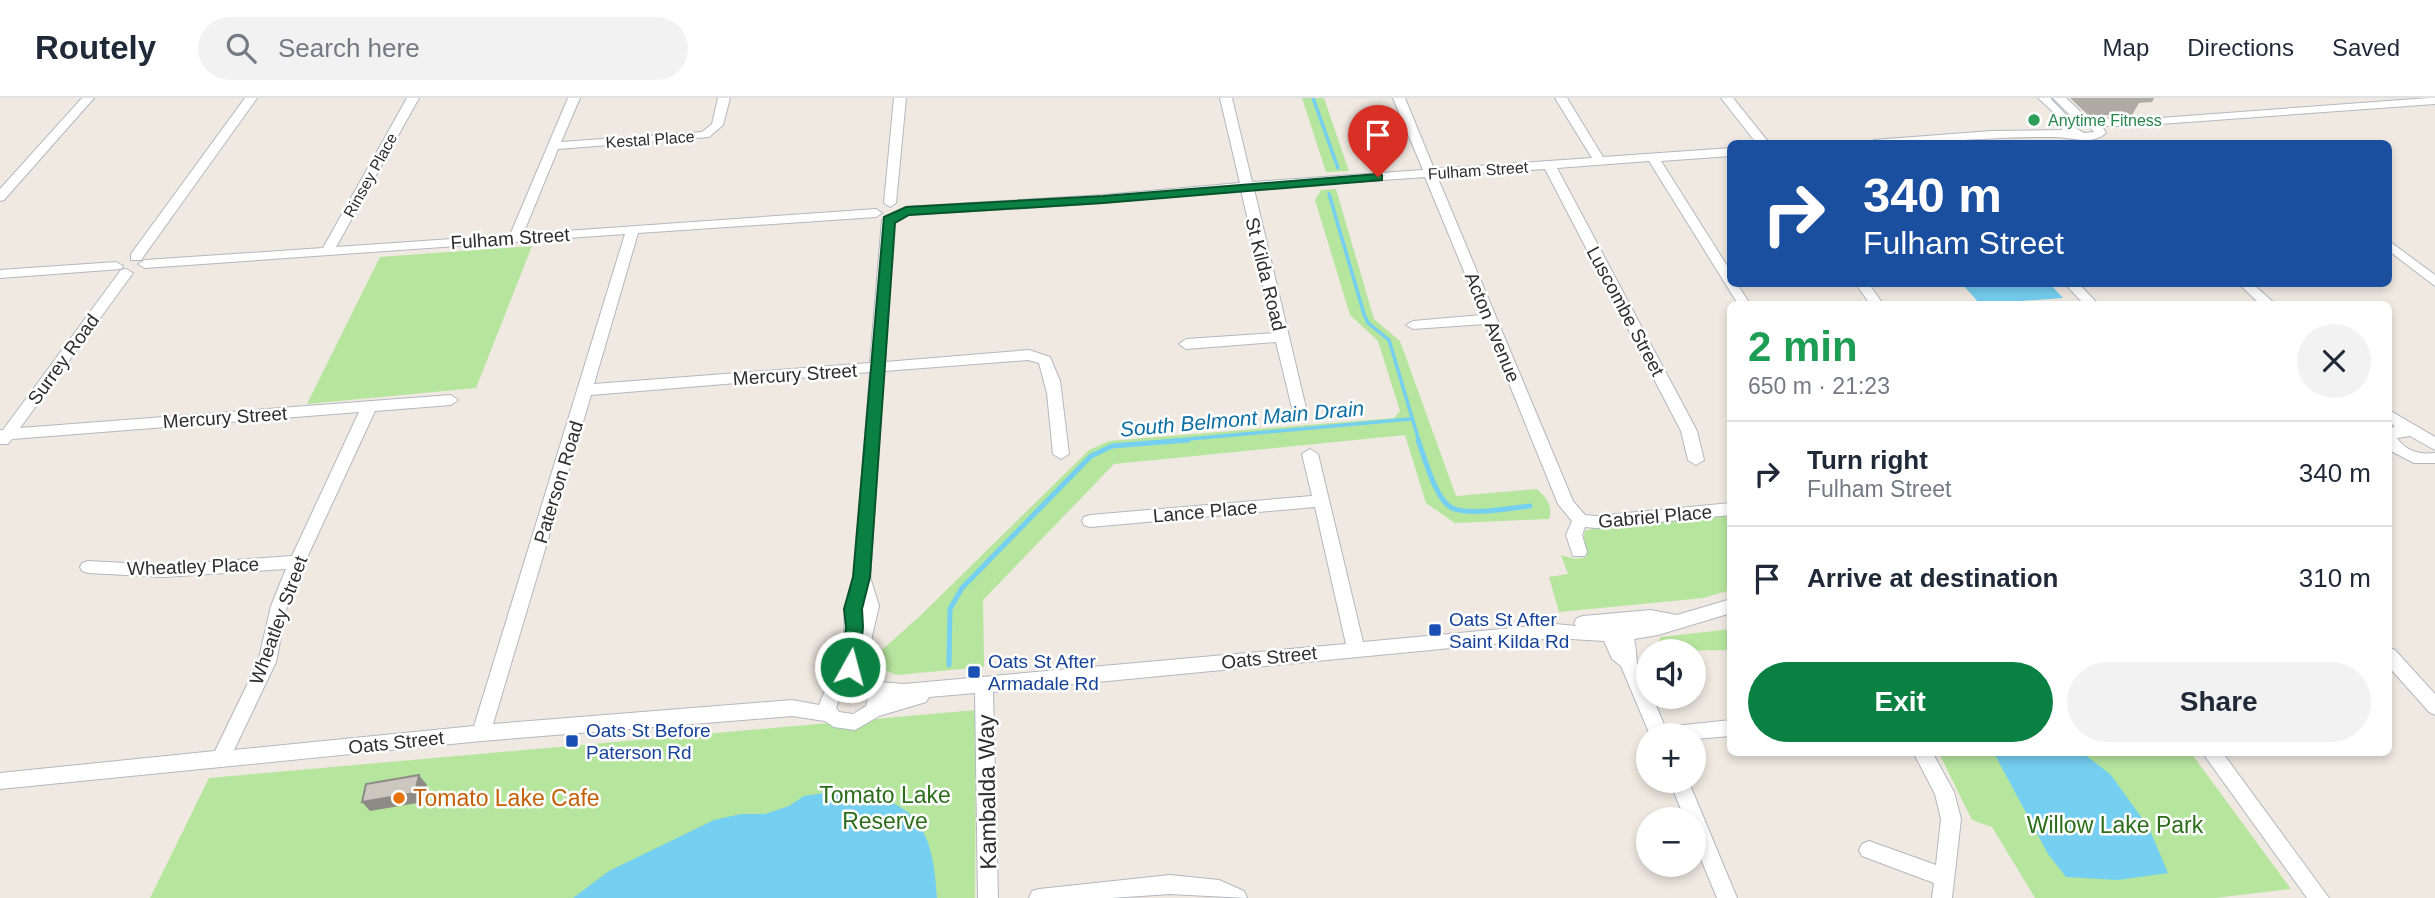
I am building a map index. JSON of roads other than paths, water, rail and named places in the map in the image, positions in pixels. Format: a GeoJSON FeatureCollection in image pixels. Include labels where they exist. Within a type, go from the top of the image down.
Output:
{"type":"FeatureCollection","features":[{"type":"Feature","properties":{"kind":"street"},"geometry":{"type":"LineString","coordinates":[[0,197],[88,98]]}},
{"type":"Feature","properties":{"kind":"street"},"geometry":{"type":"LineString","coordinates":[[0,274],[137,270],[141,260],[251,98]]}},
{"type":"Feature","properties":{"kind":"street","name":"Rinsey Place"},"geometry":{"type":"LineString","coordinates":[[327,252],[413,98]]}},
{"type":"Feature","properties":{"kind":"street"},"geometry":{"type":"LineString","coordinates":[[515,237],[574,98]]}},
{"type":"Feature","properties":{"kind":"street","name":"Kestal Place"},"geometry":{"type":"LineString","coordinates":[[552,146],[705,135],[717,125],[724,98]]}},
{"type":"Feature","properties":{"kind":"street"},"geometry":{"type":"LineString","coordinates":[[890,203],[900,98]]}},
{"type":"Feature","properties":{"kind":"street","name":"St Kilda Road"},"geometry":{"type":"LineString","coordinates":[[1226,98],[1299,408]]}},
{"type":"Feature","properties":{"kind":"street","name":"Acton Avenue"},"geometry":{"type":"LineString","coordinates":[[1399,98],[1566,504],[1580,520]]}},
{"type":"Feature","properties":{"kind":"street"},"geometry":{"type":"LineString","coordinates":[[1562,98],[1600,162]]}},
{"type":"Feature","properties":{"kind":"street"},"geometry":{"type":"LineString","coordinates":[[1720,98],[1743,128],[1748,140]]}},
{"type":"Feature","properties":{"kind":"street"},"geometry":{"type":"LineString","coordinates":[[1727,98],[1761,140]]}},
{"type":"Feature","properties":{"kind":"street"},"geometry":{"type":"LineString","coordinates":[[2044,98],[2066,124],[2081,136]]}},
{"type":"Feature","properties":{"kind":"street"},"geometry":{"type":"LineString","coordinates":[[2059,98],[2086,121],[2098,127],[2099,139]]}},
{"type":"Feature","properties":{"kind":"street"},"geometry":{"type":"LineString","coordinates":[[1991,135],[2086,121],[2132,123],[2435,101]]}},
{"type":"Feature","properties":{"kind":"street"},"geometry":{"type":"LineString","coordinates":[[1926,140],[2055,133],[2099,139],[2132,123]]}},
{"type":"Feature","properties":{"kind":"street","name":"Fulham Street"},"geometry":{"type":"LineString","coordinates":[[906,211],[1727,153]]}},
{"type":"Feature","properties":{"kind":"street"},"geometry":{"type":"LineString","coordinates":[[1653,158],[1727,277]]}},
{"type":"Feature","properties":{"kind":"street","name":"Luscombe Street"},"geometry":{"type":"LineString","coordinates":[[1549,166],[1689,432],[1696,460]]}},
{"type":"Feature","properties":{"kind":"street"},"geometry":{"type":"LineString","coordinates":[[862,577],[871,606],[863,636],[862,659],[878,699],[874,710],[855,722],[840,722],[830,714],[827,704],[839,688],[852,658],[853,609],[862,577],[879,368],[882,216],[878,208],[890,203],[904,206],[906,211],[896,219],[882,216]]}},
{"type":"Feature","properties":{"kind":"street","name":"Fulham Street"},"geometry":{"type":"LineString","coordinates":[[141,260],[327,252],[515,237],[882,216]]}},
{"type":"Feature","properties":{"kind":"street","name":"Paterson Road"},"geometry":{"type":"LineString","coordinates":[[481,733],[633,230]]}},
{"type":"Feature","properties":{"kind":"street"},"geometry":{"type":"LineString","coordinates":[[2392,247],[2435,282]]}},
{"type":"Feature","properties":{"kind":"street","name":"Surrey Road"},"geometry":{"type":"LineString","coordinates":[[3,438],[121,270]]}},
{"type":"Feature","properties":{"kind":"street"},"geometry":{"type":"LineString","coordinates":[[2075,287],[2088,301]]}},
{"type":"Feature","properties":{"kind":"street"},"geometry":{"type":"LineString","coordinates":[[2249,287],[2265,301]]}},
{"type":"Feature","properties":{"kind":"street"},"geometry":{"type":"LineString","coordinates":[[1413,325],[1490,319]]}},
{"type":"Feature","properties":{"kind":"street"},"geometry":{"type":"LineString","coordinates":[[1186,344],[1282,337]]}},
{"type":"Feature","properties":{"kind":"street","name":"Mercury Street"},"geometry":{"type":"LineString","coordinates":[[586,390],[1029,355],[1045,360],[1051,371],[1060,454]]}},
{"type":"Feature","properties":{"kind":"street","name":"Mercury Street"},"geometry":{"type":"LineString","coordinates":[[3,438],[451,400]]}},
{"type":"Feature","properties":{"kind":"street","name":"Wheatley Street"},"geometry":{"type":"LineString","coordinates":[[221,758],[267,662],[279,606],[297,562],[369,407]]}},
{"type":"Feature","properties":{"kind":"street"},"geometry":{"type":"LineString","coordinates":[[2392,417],[2428,438]]}},
{"type":"Feature","properties":{"kind":"street"},"geometry":{"type":"LineString","coordinates":[[2392,434],[2401,430],[2428,438]]}},
{"type":"Feature","properties":{"kind":"street"},"geometry":{"type":"LineString","coordinates":[[2395,451],[2427,458],[2435,468]]}},
{"type":"Feature","properties":{"kind":"street"},"geometry":{"type":"LineString","coordinates":[[1310,454],[1356,649]]}},
{"type":"Feature","properties":{"kind":"street","name":"Lance Place"},"geometry":{"type":"LineString","coordinates":[[1090,522],[1320,501]]}},
{"type":"Feature","properties":{"kind":"street","name":"Gabriel Place"},"geometry":{"type":"LineString","coordinates":[[1580,520],[1596,522],[1727,509]]}},
{"type":"Feature","properties":{"kind":"street"},"geometry":{"type":"LineString","coordinates":[[1579,552],[1574,535],[1580,520]]}},
{"type":"Feature","properties":{"kind":"street","name":"Wheatley Place"},"geometry":{"type":"LineString","coordinates":[[88,567],[164,571],[297,562]]}},
{"type":"Feature","properties":{"kind":"street","name":"Oats Street"},"geometry":{"type":"LineString","coordinates":[[871,686],[904,691],[1555,631],[1576,634],[1615,626],[1656,629],[1674,621],[1727,607]]}},
{"type":"Feature","properties":{"kind":"street"},"geometry":{"type":"LineString","coordinates":[[1615,626],[1618,654],[1628,661],[1654,723]]}},
{"type":"Feature","properties":{"kind":"street"},"geometry":{"type":"LineString","coordinates":[[2392,658],[2435,707]]}},
{"type":"Feature","properties":{"kind":"street","name":"Oats Street"},"geometry":{"type":"LineString","coordinates":[[874,710],[914,698],[985,685]]}},
{"type":"Feature","properties":{"kind":"street","name":"Kambalda Way"},"geometry":{"type":"LineString","coordinates":[[985,685],[988,898]]}},
{"type":"Feature","properties":{"kind":"street"},"geometry":{"type":"LineString","coordinates":[[839,688],[871,686]]}},
{"type":"Feature","properties":{"kind":"street","name":"Oats Street"},"geometry":{"type":"LineString","coordinates":[[792,708],[839,688]]}},
{"type":"Feature","properties":{"kind":"street","name":"Oats Street"},"geometry":{"type":"LineString","coordinates":[[0,781],[481,733],[792,708],[830,714]]}},
{"type":"Feature","properties":{"kind":"street"},"geometry":{"type":"LineString","coordinates":[[1706,730],[1727,728]]}},
{"type":"Feature","properties":{"kind":"street"},"geometry":{"type":"LineString","coordinates":[[1924,756],[1944,792],[1951,819],[1942,898]]}},
{"type":"Feature","properties":{"kind":"street"},"geometry":{"type":"LineString","coordinates":[[2214,756],[2319,898]]}},
{"type":"Feature","properties":{"kind":"street"},"geometry":{"type":"LineString","coordinates":[[1683,793],[1727,898]]}},
{"type":"Feature","properties":{"kind":"street"},"geometry":{"type":"LineString","coordinates":[[1869,850],[1944,877]]}},
{"type":"Feature","properties":{"kind":"street"},"geometry":{"type":"LineString","coordinates":[[1039,898],[1167,884],[1201,885],[1237,898]]}},
{"type":"Feature","properties":{"kind":"water"},"geometry":{"type":"Polygon","coordinates":[[[1965,287],[2053,287],[2063,298],[2022,301],[1977,301],[1965,287]]]}},
{"type":"Feature","properties":{"kind":"water"},"geometry":{"type":"Polygon","coordinates":[[[1996,756],[2087,756],[2111,775],[2149,828],[2168,873],[2118,880],[2066,877],[2048,854],[1996,756]]]}},
{"type":"Feature","properties":{"kind":"water"},"geometry":{"type":"Polygon","coordinates":[[[837,791],[884,800],[901,807],[914,818],[924,832],[930,850],[937,898],[573,898],[609,871],[714,820],[741,814],[765,814],[789,806],[804,796],[837,791]]]}},
{"type":"Feature","properties":{"kind":"waterway","name":"South Belmont Main Drain"},"geometry":{"type":"LineString","coordinates":[[1313,98],[1338,168]]}},
{"type":"Feature","properties":{"kind":"waterway","name":"South Belmont Main Drain"},"geometry":{"type":"LineString","coordinates":[[1329,194],[1364,314],[1368,323],[1389,340],[1419,441]]}},
{"type":"Feature","properties":{"kind":"waterway","name":"South Belmont Main Drain"},"geometry":{"type":"LineString","coordinates":[[1167,441],[1410,419]]}},
{"type":"Feature","properties":{"kind":"waterway","name":"South Belmont Main Drain"},"geometry":{"type":"LineString","coordinates":[[949,665],[950,609],[962,588],[1091,456],[1112,446],[1188,440]]}},
{"type":"Feature","properties":{"kind":"waterway","name":"South Belmont Main Drain"},"geometry":{"type":"LineString","coordinates":[[1418,440],[1436,488],[1446,504],[1452,508],[1479,511],[1530,506]]}},
{"type":"Feature","properties":{"kind":"place","name":"Anytime Fitness"},"geometry":{"type":"Point","coordinates":[2034,120]}},
{"type":"Feature","properties":{"kind":"place","name":"Oats St After Saint Kilda Rd"},"geometry":{"type":"Point","coordinates":[1435,630]}},
{"type":"Feature","properties":{"kind":"place","name":"Oats St After Armadale Rd"},"geometry":{"type":"Point","coordinates":[974,672]}},
{"type":"Feature","properties":{"kind":"place","name":"Oats St Before Paterson Rd"},"geometry":{"type":"Point","coordinates":[572,741]}},
{"type":"Feature","properties":{"kind":"place","name":"Tomato Lake Cafe"},"geometry":{"type":"Point","coordinates":[399,798]}},
{"type":"Feature","properties":{"kind":"park label","name":"Tomato Lake Reserve"},"geometry":{"type":"Point","coordinates":[885,808]}},
{"type":"Feature","properties":{"kind":"park label","name":"Willow Lake Park"},"geometry":{"type":"Point","coordinates":[2115,825]}}]}
